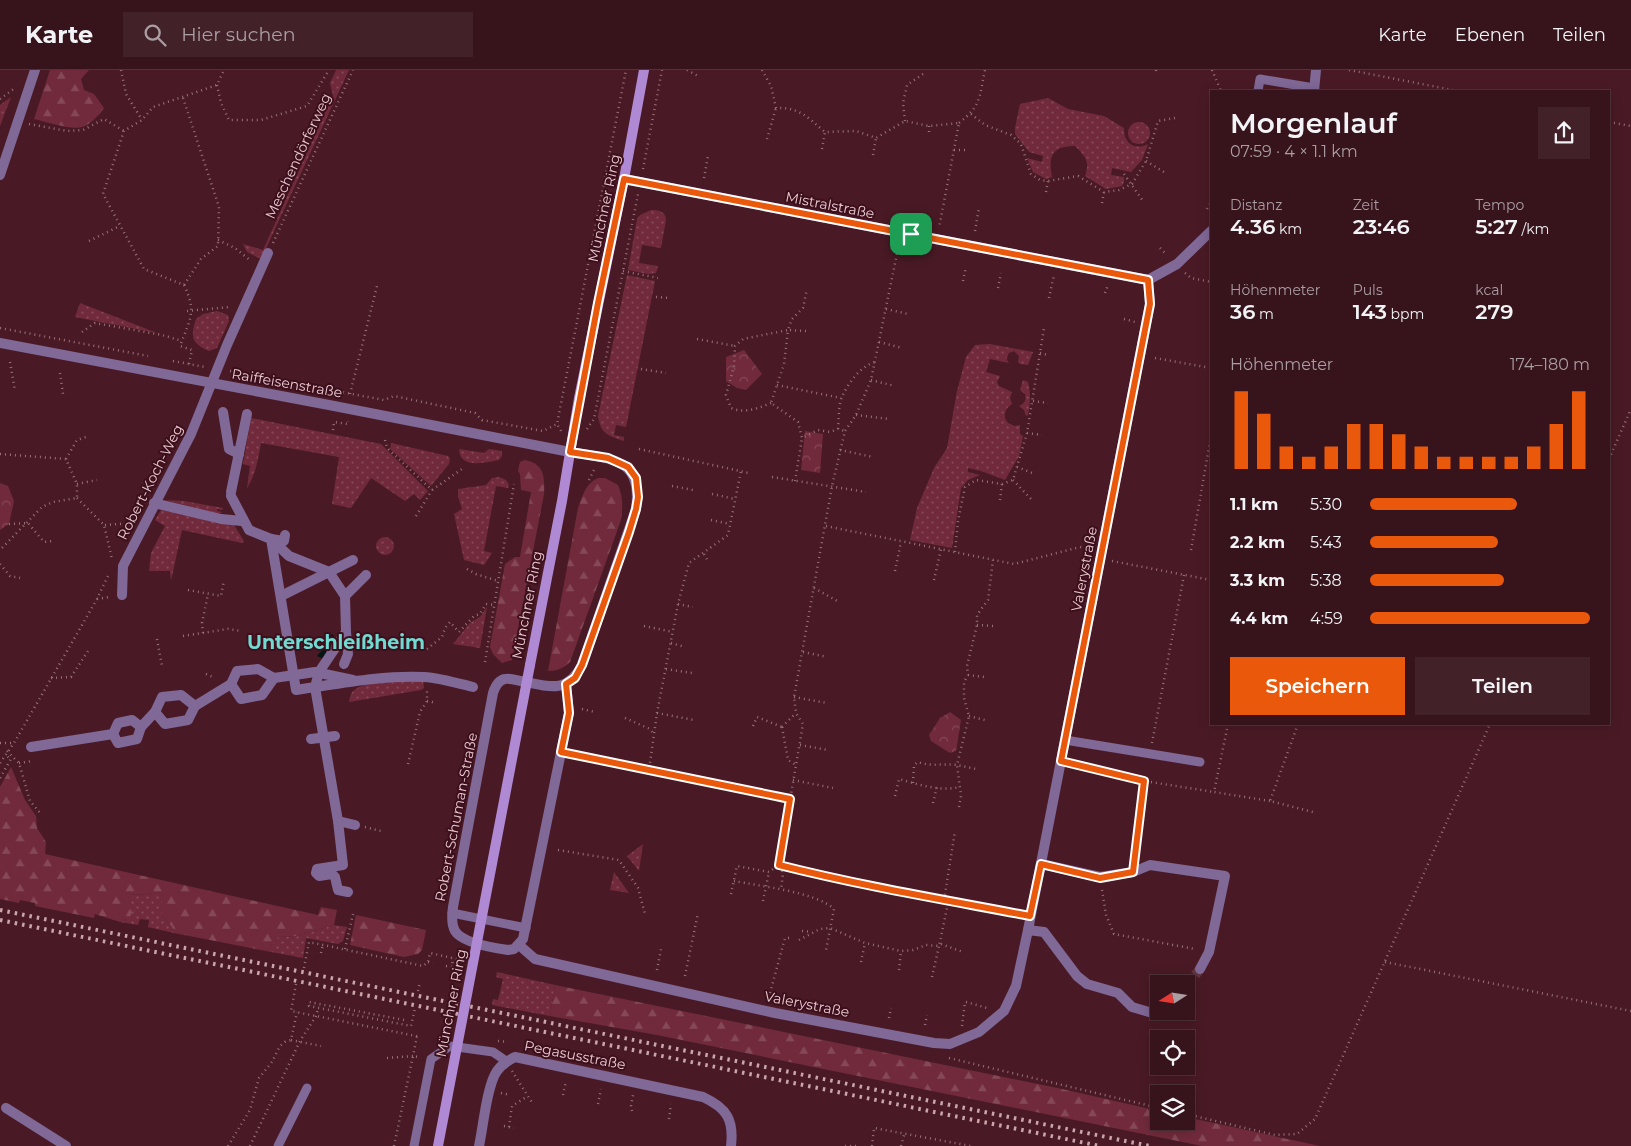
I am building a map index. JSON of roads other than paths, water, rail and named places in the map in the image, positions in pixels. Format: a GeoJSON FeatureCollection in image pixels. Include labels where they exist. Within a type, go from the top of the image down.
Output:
{"type":"FeatureCollection","features":[{"type":"Feature","properties":{"kind":"main road","name":"Münchner Ring"},"geometry":{"type":"LineString","coordinates":[[438,1146],[644,70]]}},
{"type":"Feature","properties":{"kind":"street"},"geometry":{"type":"LineString","coordinates":[[0,175],[35,70]]}},
{"type":"Feature","properties":{"kind":"street"},"geometry":{"type":"LineString","coordinates":[[1314,90],[1316,70]]}},
{"type":"Feature","properties":{"kind":"street","name":"Mistralstraße"},"geometry":{"type":"LineString","coordinates":[[624,179],[1148,280]]}},
{"type":"Feature","properties":{"kind":"street"},"geometry":{"type":"LineString","coordinates":[[1148,280],[1177,264],[1210,232]]}},
{"type":"Feature","properties":{"kind":"street"},"geometry":{"type":"LineString","coordinates":[[212,384],[227,345],[268,253]]}},
{"type":"Feature","properties":{"kind":"street","name":"Valerystraße"},"geometry":{"type":"LineString","coordinates":[[519,944],[535,959],[766,1011],[934,1043],[950,1044],[979,1032],[1004,1011],[1016,986],[1028,930],[1150,304],[1148,280]]}},
{"type":"Feature","properties":{"kind":"street","name":"Raiffeisenstraße"},"geometry":{"type":"LineString","coordinates":[[0,343],[570,452]]}},
{"type":"Feature","properties":{"kind":"street","name":"Robert-Koch-Weg"},"geometry":{"type":"LineString","coordinates":[[122,594],[123,566],[191,434],[212,384]]}},
{"type":"Feature","properties":{"kind":"street"},"geometry":{"type":"LineString","coordinates":[[223,412],[228,449],[238,454]]}},
{"type":"Feature","properties":{"kind":"street"},"geometry":{"type":"LineString","coordinates":[[247,414],[231,494],[242,520],[249,530],[284,541],[285,535]]}},
{"type":"Feature","properties":{"kind":"street"},"geometry":{"type":"LineString","coordinates":[[519,944],[523,939],[526,928],[569,713],[566,684],[575,678],[582,665],[629,532],[638,497],[636,478],[628,467],[608,458],[570,452]]}},
{"type":"Feature","properties":{"kind":"street"},"geometry":{"type":"LineString","coordinates":[[154,503],[221,519],[242,520]]}},
{"type":"Feature","properties":{"kind":"street"},"geometry":{"type":"LineString","coordinates":[[272,538],[289,556],[329,572],[345,596],[348,654],[342,671]]}},
{"type":"Feature","properties":{"kind":"street"},"geometry":{"type":"LineString","coordinates":[[272,538],[296,690],[356,681],[408,677],[426,677],[473,687]]}},
{"type":"Feature","properties":{"kind":"street"},"geometry":{"type":"LineString","coordinates":[[281,596],[353,560]]}},
{"type":"Feature","properties":{"kind":"street"},"geometry":{"type":"LineString","coordinates":[[345,596],[366,575]]}},
{"type":"Feature","properties":{"kind":"street"},"geometry":{"type":"LineString","coordinates":[[346,632],[319,672],[315,687],[338,820],[343,865],[317,869],[316,873],[318,876],[332,874],[335,877],[338,890],[348,892]]}},
{"type":"Feature","properties":{"kind":"street"},"geometry":{"type":"LineString","coordinates":[[155,712],[165,724],[188,720],[195,706],[230,684],[237,671],[258,669],[274,678],[342,671],[356,681]]}},
{"type":"Feature","properties":{"kind":"street"},"geometry":{"type":"LineString","coordinates":[[230,684],[241,699],[267,693],[274,678]]}},
{"type":"Feature","properties":{"kind":"street","name":"Robert-Schuman-Straße"},"geometry":{"type":"LineString","coordinates":[[519,944],[514,949],[508,950],[466,940],[454,930],[452,913],[493,693],[497,683],[506,678],[547,686],[566,684]]}},
{"type":"Feature","properties":{"kind":"street"},"geometry":{"type":"LineString","coordinates":[[113,734],[118,743],[137,739],[141,727],[155,712],[162,698],[181,695],[195,706]]}},
{"type":"Feature","properties":{"kind":"street"},"geometry":{"type":"LineString","coordinates":[[113,734],[118,723],[132,720],[141,727]]}},
{"type":"Feature","properties":{"kind":"street"},"geometry":{"type":"LineString","coordinates":[[31,747],[113,734]]}},
{"type":"Feature","properties":{"kind":"street"},"geometry":{"type":"LineString","coordinates":[[312,739],[336,736]]}},
{"type":"Feature","properties":{"kind":"street"},"geometry":{"type":"LineString","coordinates":[[338,820],[355,825]]}},
{"type":"Feature","properties":{"kind":"street"},"geometry":{"type":"LineString","coordinates":[[1041,864],[1100,878],[1133,872],[1150,866],[1225,876],[1209,952],[1200,969]]}},
{"type":"Feature","properties":{"kind":"street"},"geometry":{"type":"LineString","coordinates":[[1028,930],[1044,932],[1077,976],[1088,984],[1118,993],[1132,1007],[1150,1012]]}},
{"type":"Feature","properties":{"kind":"street","name":"Pegasusstraße"},"geometry":{"type":"LineString","coordinates":[[479,1146],[495,1073],[506,1061],[515,1057],[703,1097],[714,1102],[724,1110],[731,1128],[731,1146]]}},
{"type":"Feature","properties":{"kind":"street"},"geometry":{"type":"LineString","coordinates":[[6,1108],[66,1146]]}},
{"type":"Feature","properties":{"kind":"lane"},"geometry":{"type":"LineString","coordinates":[[1258,90],[1261,74],[1314,90]]}},
{"type":"Feature","properties":{"kind":"lane"},"geometry":{"type":"LineString","coordinates":[[1065,740],[1200,762]]}},
{"type":"Feature","properties":{"kind":"lane"},"geometry":{"type":"LineString","coordinates":[[452,913],[526,928]]}},
{"type":"Feature","properties":{"kind":"lane"},"geometry":{"type":"LineString","coordinates":[[414,1146],[431,1059],[450,1046],[493,1052],[506,1061]]}},
{"type":"Feature","properties":{"kind":"lane"},"geometry":{"type":"LineString","coordinates":[[278,1146],[307,1088]]}},
{"type":"Feature","properties":{"kind":"water"},"geometry":{"type":"Polygon","coordinates":[[[332,634],[334,636],[323,659],[317,656],[332,634]]]}},
{"type":"Feature","properties":{"kind":"tunnel"},"geometry":{"type":"LineString","coordinates":[[1195,975],[1200,969]]}},
{"type":"Feature","properties":{"kind":"railway"},"geometry":{"type":"LineString","coordinates":[[0,910],[1150,1146]]}},
{"type":"Feature","properties":{"kind":"railway"},"geometry":{"type":"LineString","coordinates":[[0,920],[1100,1146]]}},
{"type":"Feature","properties":{"kind":"district","name":"Unterschleißheim"},"geometry":{"type":"Point","coordinates":[336,642]}}]}
